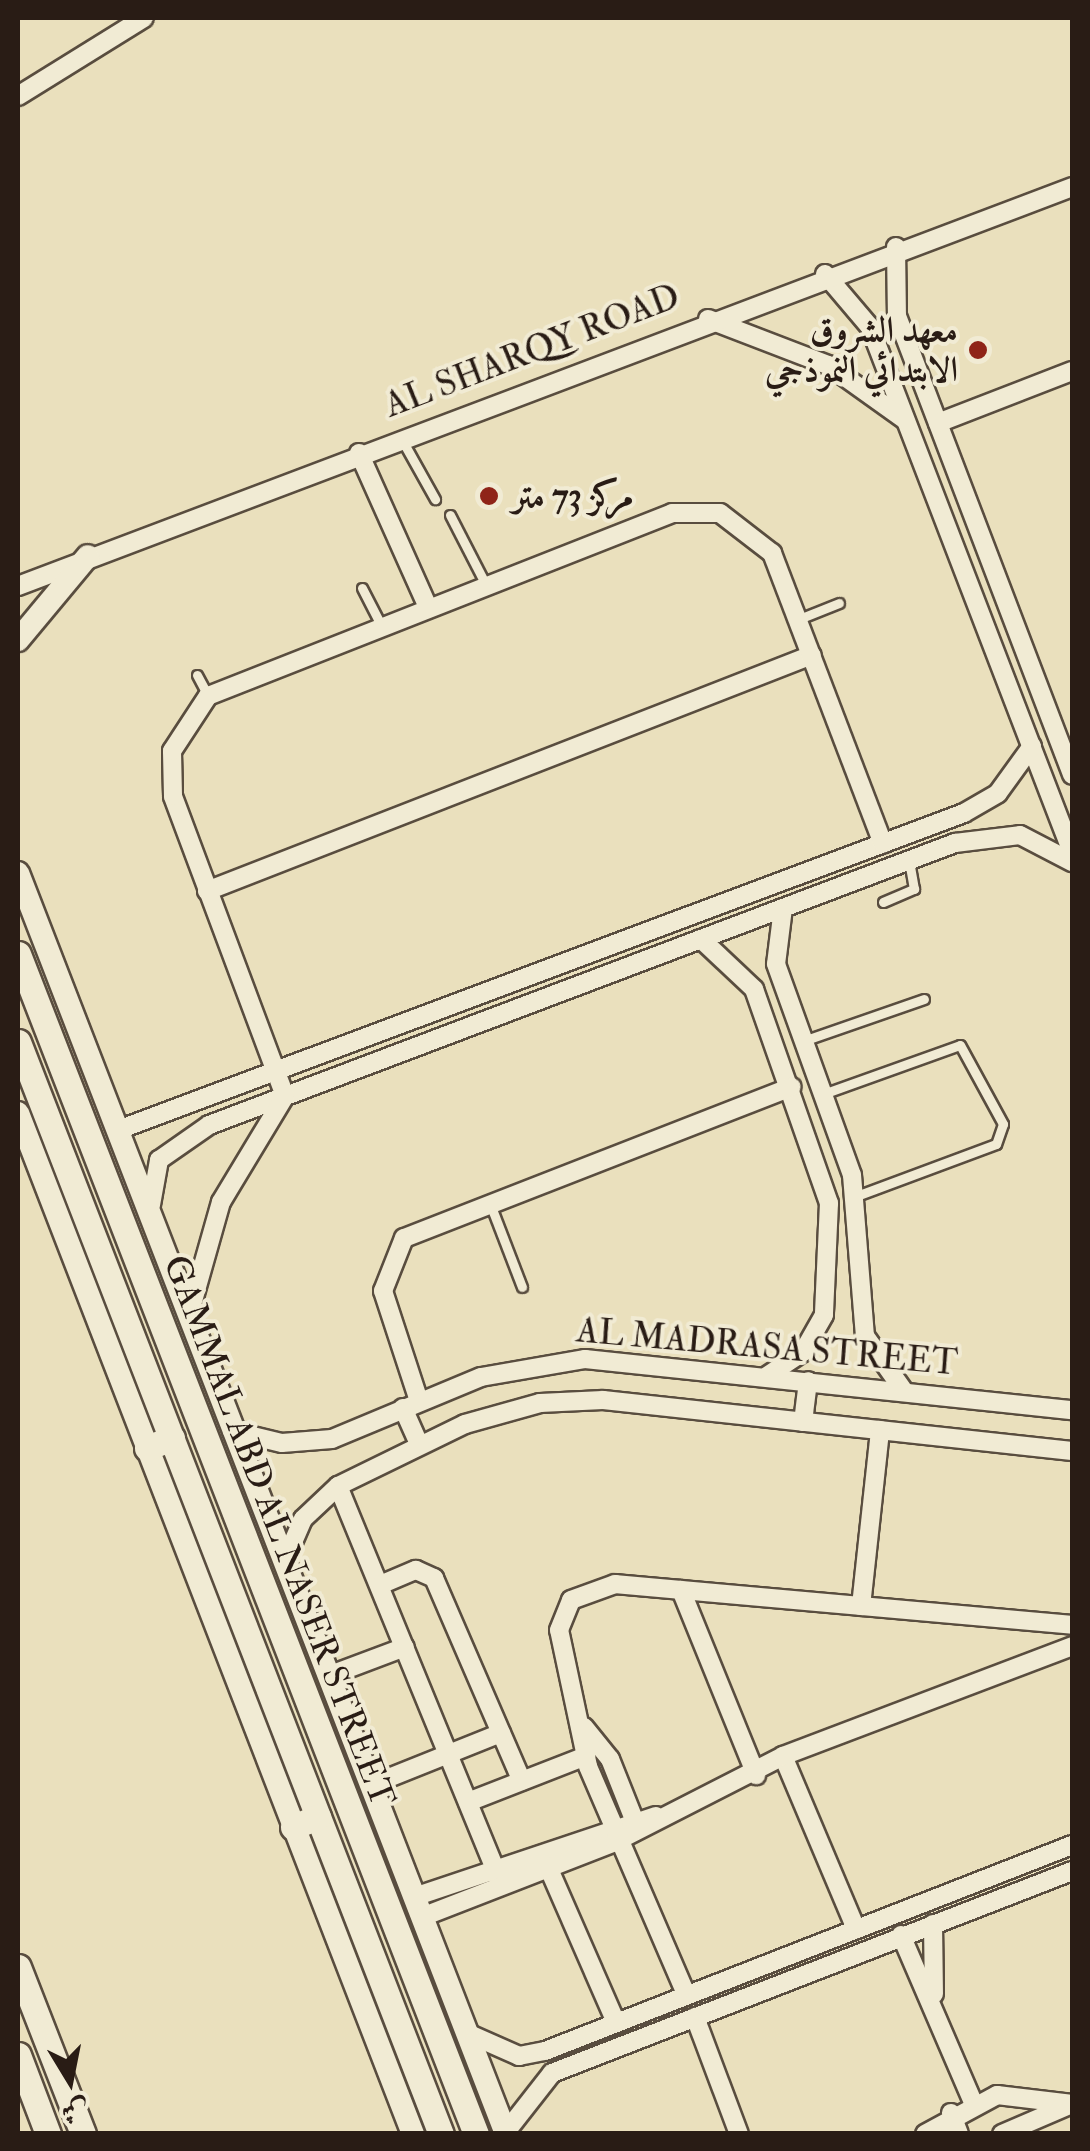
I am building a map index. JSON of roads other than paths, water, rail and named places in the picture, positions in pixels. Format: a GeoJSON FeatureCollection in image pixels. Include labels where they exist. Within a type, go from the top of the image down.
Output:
{"type":"FeatureCollection","features":[{"type":"Feature","properties":{"kind":"main road","name":"GAMMAL ABD AL NASER STREET"},"geometry":{"type":"LineString","coordinates":[[18,954],[476,2134]]}},
{"type":"Feature","properties":{"kind":"main road","name":"GAMMAL ABD AL NASER STREET"},"geometry":{"type":"LineString","coordinates":[[18,1042],[159,1443],[306,1822],[441,2134]]}},
{"type":"Feature","properties":{"kind":"main road"},"geometry":{"type":"LineString","coordinates":[[18,1967],[83,2134]]}},
{"type":"Feature","properties":{"kind":"main road"},"geometry":{"type":"LineString","coordinates":[[18,2055],[48,2134]]}},
{"type":"Feature","properties":{"kind":"street"},"geometry":{"type":"LineString","coordinates":[[18,96],[144,18]]}},
{"type":"Feature","properties":{"kind":"street","name":"AL SHARQY ROAD"},"geometry":{"type":"LineString","coordinates":[[18,586],[896,246],[1072,187]]}},
{"type":"Feature","properties":{"kind":"street"},"geometry":{"type":"LineString","coordinates":[[896,246],[892,302],[1072,775]]}},
{"type":"Feature","properties":{"kind":"street"},"geometry":{"type":"LineString","coordinates":[[825,274],[863,312],[1072,852]]}},
{"type":"Feature","properties":{"kind":"street"},"geometry":{"type":"LineString","coordinates":[[707,319],[816,359],[906,421]]}},
{"type":"Feature","properties":{"kind":"street"},"geometry":{"type":"LineString","coordinates":[[938,423],[1072,371]]}},
{"type":"Feature","properties":{"kind":"street"},"geometry":{"type":"LineString","coordinates":[[359,452],[428,608]]}},
{"type":"Feature","properties":{"kind":"street"},"geometry":{"type":"LineString","coordinates":[[285,1096],[207,891],[170,774],[180,730],[208,696],[486,585],[696,510],[762,538],[799,619],[883,843]]}},
{"type":"Feature","properties":{"kind":"street"},"geometry":{"type":"LineString","coordinates":[[18,640],[88,556]]}},
{"type":"Feature","properties":{"kind":"street"},"geometry":{"type":"LineString","coordinates":[[207,891],[812,655]]}},
{"type":"Feature","properties":{"kind":"street"},"geometry":{"type":"LineString","coordinates":[[118,1130],[946,819],[998,793],[1032,746]]}},
{"type":"Feature","properties":{"kind":"street"},"geometry":{"type":"LineString","coordinates":[[946,819],[955,843]]}},
{"type":"Feature","properties":{"kind":"street"},"geometry":{"type":"LineString","coordinates":[[153,1225],[152,1176],[172,1145],[285,1096],[955,843],[1020,835],[1072,862]]}},
{"type":"Feature","properties":{"kind":"street"},"geometry":{"type":"LineString","coordinates":[[18,873],[505,2133]]}},
{"type":"Feature","properties":{"kind":"street"},"geometry":{"type":"LineString","coordinates":[[783,908],[776,964],[856,1196],[865,1336],[904,1391]]}},
{"type":"Feature","properties":{"kind":"street"},"geometry":{"type":"LineString","coordinates":[[701,939],[754,989],[827,1190],[827,1294],[816,1335],[767,1376]]}},
{"type":"Feature","properties":{"kind":"street"},"geometry":{"type":"LineString","coordinates":[[419,1444],[388,1311],[385,1270],[413,1232],[792,1087]]}},
{"type":"Feature","properties":{"kind":"street"},"geometry":{"type":"LineString","coordinates":[[188,1320],[221,1202],[285,1096]]}},
{"type":"Feature","properties":{"kind":"street"},"geometry":{"type":"LineString","coordinates":[[18,1113],[159,1443]]}},
{"type":"Feature","properties":{"kind":"street","name":"AL MADRASA STREET"},"geometry":{"type":"LineString","coordinates":[[232,1431],[307,1443],[504,1370],[562,1360],[767,1376],[1072,1410]]}},
{"type":"Feature","properties":{"kind":"street"},"geometry":{"type":"LineString","coordinates":[[802,1422],[808,1381]]}},
{"type":"Feature","properties":{"kind":"street","name":"AL MADRASA STREET"},"geometry":{"type":"LineString","coordinates":[[284,1564],[303,1519],[338,1486],[419,1444],[513,1408],[568,1400],[1072,1451]]}},
{"type":"Feature","properties":{"kind":"street"},"geometry":{"type":"LineString","coordinates":[[861,1606],[880,1430]]}},
{"type":"Feature","properties":{"kind":"street"},"geometry":{"type":"LineString","coordinates":[[338,1486],[502,1885]]}},
{"type":"Feature","properties":{"kind":"street"},"geometry":{"type":"LineString","coordinates":[[380,1586],[416,1570],[434,1578],[522,1781]]}},
{"type":"Feature","properties":{"kind":"street"},"geometry":{"type":"LineString","coordinates":[[686,1994],[613,1833],[586,1756],[584,1728],[558,1630],[571,1600],[599,1584],[1072,1625]]}},
{"type":"Feature","properties":{"kind":"street"},"geometry":{"type":"LineString","coordinates":[[681,1590],[756,1775]]}},
{"type":"Feature","properties":{"kind":"street"},"geometry":{"type":"LineString","coordinates":[[418,1907],[549,1869],[613,1833],[756,1775],[783,1756],[1072,1646]]}},
{"type":"Feature","properties":{"kind":"street"},"geometry":{"type":"LineString","coordinates":[[328,1676],[405,1647]]}},
{"type":"Feature","properties":{"kind":"street"},"geometry":{"type":"LineString","coordinates":[[584,1728],[610,1759],[636,1823]]}},
{"type":"Feature","properties":{"kind":"street"},"geometry":{"type":"LineString","coordinates":[[370,1786],[501,1733]]}},
{"type":"Feature","properties":{"kind":"street"},"geometry":{"type":"LineString","coordinates":[[468,1802],[586,1756]]}},
{"type":"Feature","properties":{"kind":"street"},"geometry":{"type":"LineString","coordinates":[[783,1756],[856,1929]]}},
{"type":"Feature","properties":{"kind":"street"},"geometry":{"type":"LineString","coordinates":[[306,1822],[413,2134]]}},
{"type":"Feature","properties":{"kind":"street"},"geometry":{"type":"LineString","coordinates":[[418,1907],[495,1866],[613,1833]]}},
{"type":"Feature","properties":{"kind":"street"},"geometry":{"type":"LineString","coordinates":[[466,2033],[520,2056],[564,2043],[1072,1845]]}},
{"type":"Feature","properties":{"kind":"street"},"geometry":{"type":"LineString","coordinates":[[549,1869],[616,2022]]}},
{"type":"Feature","properties":{"kind":"street"},"geometry":{"type":"LineString","coordinates":[[505,2133],[534,2086],[574,2064],[1072,1871]]}},
{"type":"Feature","properties":{"kind":"street"},"geometry":{"type":"LineString","coordinates":[[933,1924],[934,1994]]}},
{"type":"Feature","properties":{"kind":"street"},"geometry":{"type":"LineString","coordinates":[[901,1935],[934,1994],[973,2102]]}},
{"type":"Feature","properties":{"kind":"street"},"geometry":{"type":"LineString","coordinates":[[695,2017],[739,2134]]}},
{"type":"Feature","properties":{"kind":"street"},"geometry":{"type":"LineString","coordinates":[[564,2043],[574,2064]]}},
{"type":"Feature","properties":{"kind":"street"},"geometry":{"type":"LineString","coordinates":[[925,2134],[950,2113],[973,2102],[1023,2093],[1072,2104]]}},
{"type":"Feature","properties":{"kind":"street"},"geometry":{"type":"LineString","coordinates":[[1002,2134],[1072,2104]]}},
{"type":"Feature","properties":{"kind":"street"},"geometry":{"type":"LineString","coordinates":[[950,2113],[959,2134]]}},
{"type":"Feature","properties":{"kind":"lane"},"geometry":{"type":"LineString","coordinates":[[400,436],[435,498]]}},
{"type":"Feature","properties":{"kind":"lane"},"geometry":{"type":"LineString","coordinates":[[450,516],[486,585]]}},
{"type":"Feature","properties":{"kind":"lane"},"geometry":{"type":"LineString","coordinates":[[362,588],[381,626]]}},
{"type":"Feature","properties":{"kind":"lane"},"geometry":{"type":"LineString","coordinates":[[799,619],[839,603]]}},
{"type":"Feature","properties":{"kind":"lane"},"geometry":{"type":"LineString","coordinates":[[197,676],[208,696]]}},
{"type":"Feature","properties":{"kind":"lane"},"geometry":{"type":"LineString","coordinates":[[883,902],[914,888],[909,860]]}},
{"type":"Feature","properties":{"kind":"lane"},"geometry":{"type":"LineString","coordinates":[[803,1041],[924,999]]}},
{"type":"Feature","properties":{"kind":"lane"},"geometry":{"type":"LineString","coordinates":[[823,1094],[960,1045],[1004,1128],[996,1144],[856,1196]]}},
{"type":"Feature","properties":{"kind":"lane"},"geometry":{"type":"LineString","coordinates":[[489,1201],[522,1288]]}},
{"type":"Feature","properties":{"kind":"place","name":"معهد الشروق الابتدائي النموذجي"},"geometry":{"type":"Point","coordinates":[978,350]}},
{"type":"Feature","properties":{"kind":"place","name":"مركز 73 متر"},"geometry":{"type":"Point","coordinates":[489,496]}}]}
